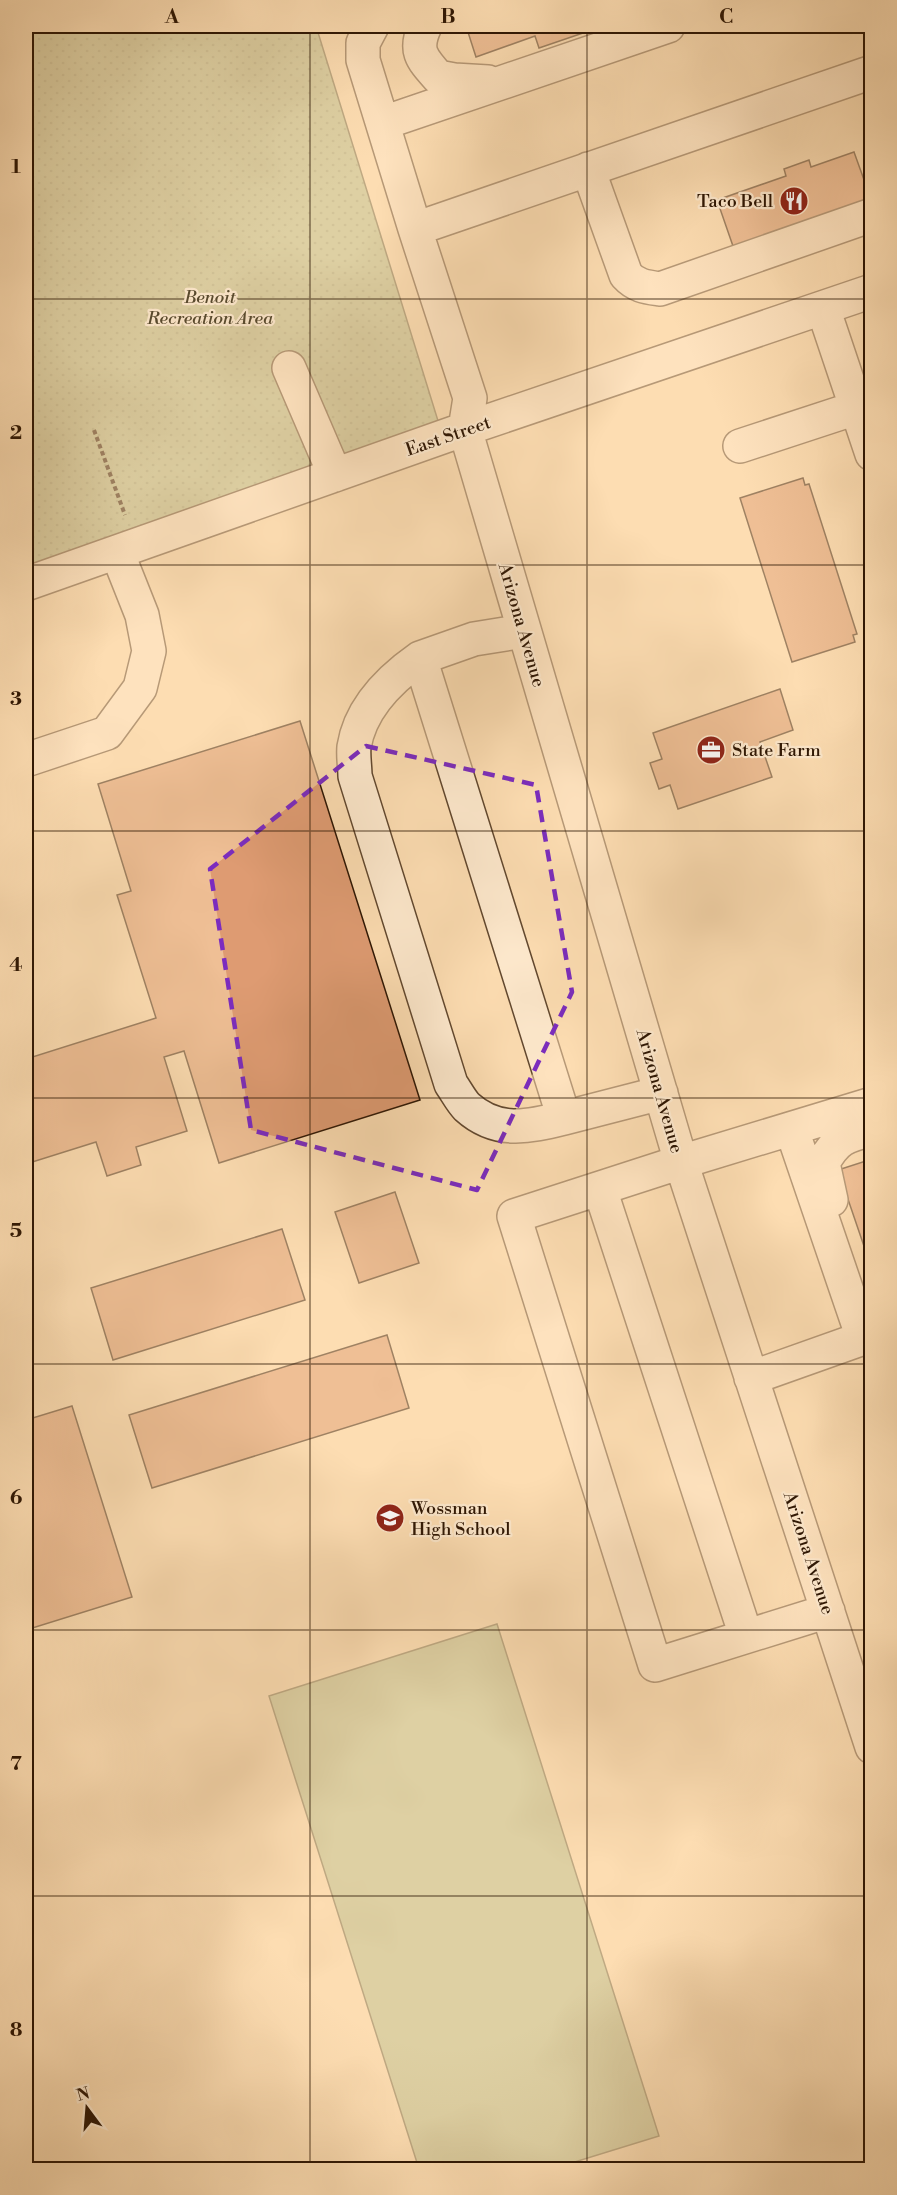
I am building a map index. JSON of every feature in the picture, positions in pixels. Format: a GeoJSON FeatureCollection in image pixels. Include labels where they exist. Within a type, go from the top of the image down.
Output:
{"type":"FeatureCollection","features":[{"type":"Feature","properties":{"kind":"street"},"geometry":{"type":"LineString","coordinates":[[372,26],[363,43],[363,60],[470,398],[465,429]]}},
{"type":"Feature","properties":{"kind":"street"},"geometry":{"type":"LineString","coordinates":[[425,26],[418,40],[422,57],[438,77],[505,83]]}},
{"type":"Feature","properties":{"kind":"street"},"geometry":{"type":"LineString","coordinates":[[383,123],[668,26]]}},
{"type":"Feature","properties":{"kind":"street"},"geometry":{"type":"LineString","coordinates":[[415,229],[588,169],[869,83]]}},
{"type":"Feature","properties":{"kind":"street"},"geometry":{"type":"LineString","coordinates":[[588,169],[626,275],[634,283],[660,289],[872,215]]}},
{"type":"Feature","properties":{"kind":"street","name":"East Street"},"geometry":{"type":"LineString","coordinates":[[26,584],[465,429],[872,291]]}},
{"type":"Feature","properties":{"kind":"street"},"geometry":{"type":"LineString","coordinates":[[740,446],[866,430],[859,373],[823,308]]}},
{"type":"Feature","properties":{"kind":"street"},"geometry":{"type":"LineString","coordinates":[[289,368],[335,475]]}},
{"type":"Feature","properties":{"kind":"street","name":"Arizona Avenue"},"geometry":{"type":"LineString","coordinates":[[465,429],[681,1162],[872,1747]]}},
{"type":"Feature","properties":{"kind":"street"},"geometry":{"type":"LineString","coordinates":[[26,760],[108,734],[140,688],[149,651],[142,615],[117,552]]}},
{"type":"Feature","properties":{"kind":"street"},"geometry":{"type":"LineString","coordinates":[[524,631],[474,639],[420,658],[397,674],[362,719],[354,749],[355,776],[447,1073],[451,1084],[466,1106],[491,1123],[508,1126],[535,1125],[661,1092]]}},
{"type":"Feature","properties":{"kind":"street"},"geometry":{"type":"LineString","coordinates":[[420,658],[564,1118]]}},
{"type":"Feature","properties":{"kind":"street"},"geometry":{"type":"LineString","coordinates":[[828,1611],[655,1665],[514,1216],[872,1104]]}},
{"type":"Feature","properties":{"kind":"street"},"geometry":{"type":"LineString","coordinates":[[842,1278],[848,1268],[846,1248],[827,1189],[823,1163],[832,1147],[846,1137],[872,1129]]}},
{"type":"Feature","properties":{"kind":"street"},"geometry":{"type":"LineString","coordinates":[[751,1378],[867,1337],[842,1278],[792,1130]]}},
{"type":"Feature","properties":{"kind":"street"},"geometry":{"type":"LineString","coordinates":[[600,1189],[746,1636]]}},
{"type":"Feature","properties":{"kind":"path"},"geometry":{"type":"LineString","coordinates":[[94,430],[125,516]]}},
{"type":"Feature","properties":{"kind":"highlighted area"},"geometry":{"type":"Polygon","coordinates":[[[366,746],[536,785],[572,992],[477,1190],[251,1130],[210,869],[366,746]]]}},
{"type":"Feature","properties":{"kind":"green space","name":"Benoit Recreation Area"},"geometry":{"type":"Polygon","coordinates":[[[26,26],[316,26],[439,424],[26,567],[26,26]]]}},
{"type":"Feature","properties":{"kind":"green space"},"geometry":{"type":"Polygon","coordinates":[[[497,1624],[659,2136],[552,2169],[419,2169],[269,1696],[497,1624]]]}},
{"type":"Feature","properties":{"kind":"building"},"geometry":{"type":"Polygon","coordinates":[[[466,26],[581,26],[583,33],[539,48],[535,36],[476,57],[466,26]]]}},
{"type":"Feature","properties":{"kind":"building","name":"Taco Bell"},"geometry":{"type":"Polygon","coordinates":[[[854,152],[872,202],[734,249],[717,200],[786,176],[784,169],[809,160],[811,167],[854,152]]]}},
{"type":"Feature","properties":{"kind":"building"},"geometry":{"type":"Polygon","coordinates":[[[803,478],[805,485],[809,484],[857,634],[853,635],[855,642],[792,662],[740,498],[803,478]]]}},
{"type":"Feature","properties":{"kind":"building","name":"State Farm"},"geometry":{"type":"Polygon","coordinates":[[[780,689],[793,730],[760,742],[772,777],[678,809],[670,785],[659,789],[650,763],[662,759],[653,733],[780,689]]]}},
{"type":"Feature","properties":{"kind":"building"},"geometry":{"type":"Polygon","coordinates":[[[300,721],[420,1100],[219,1163],[184,1051],[164,1057],[187,1131],[136,1147],[141,1165],[107,1176],[96,1142],[26,1164],[26,1059],[156,1018],[117,895],[131,891],[98,784],[300,721]]]}},
{"type":"Feature","properties":{"kind":"building"},"geometry":{"type":"Polygon","coordinates":[[[872,1159],[872,1250],[866,1252],[838,1170],[872,1159]]]}},
{"type":"Feature","properties":{"kind":"building"},"geometry":{"type":"Polygon","coordinates":[[[395,1192],[419,1263],[359,1283],[335,1212],[395,1192]]]}},
{"type":"Feature","properties":{"kind":"building"},"geometry":{"type":"Polygon","coordinates":[[[282,1229],[305,1300],[113,1360],[91,1288],[282,1229]]]}},
{"type":"Feature","properties":{"kind":"building"},"geometry":{"type":"Polygon","coordinates":[[[387,1335],[409,1408],[152,1488],[129,1415],[387,1335]]]}},
{"type":"Feature","properties":{"kind":"building"},"geometry":{"type":"Polygon","coordinates":[[[72,1406],[132,1597],[26,1630],[26,1420],[72,1406]]]}},
{"type":"Feature","properties":{"kind":"place","name":"Taco Bell"},"geometry":{"type":"Point","coordinates":[794,201]}},
{"type":"Feature","properties":{"kind":"place","name":"State Farm"},"geometry":{"type":"Point","coordinates":[711,750]}},
{"type":"Feature","properties":{"kind":"place","name":"Wossman High School"},"geometry":{"type":"Point","coordinates":[390,1518]}}]}
